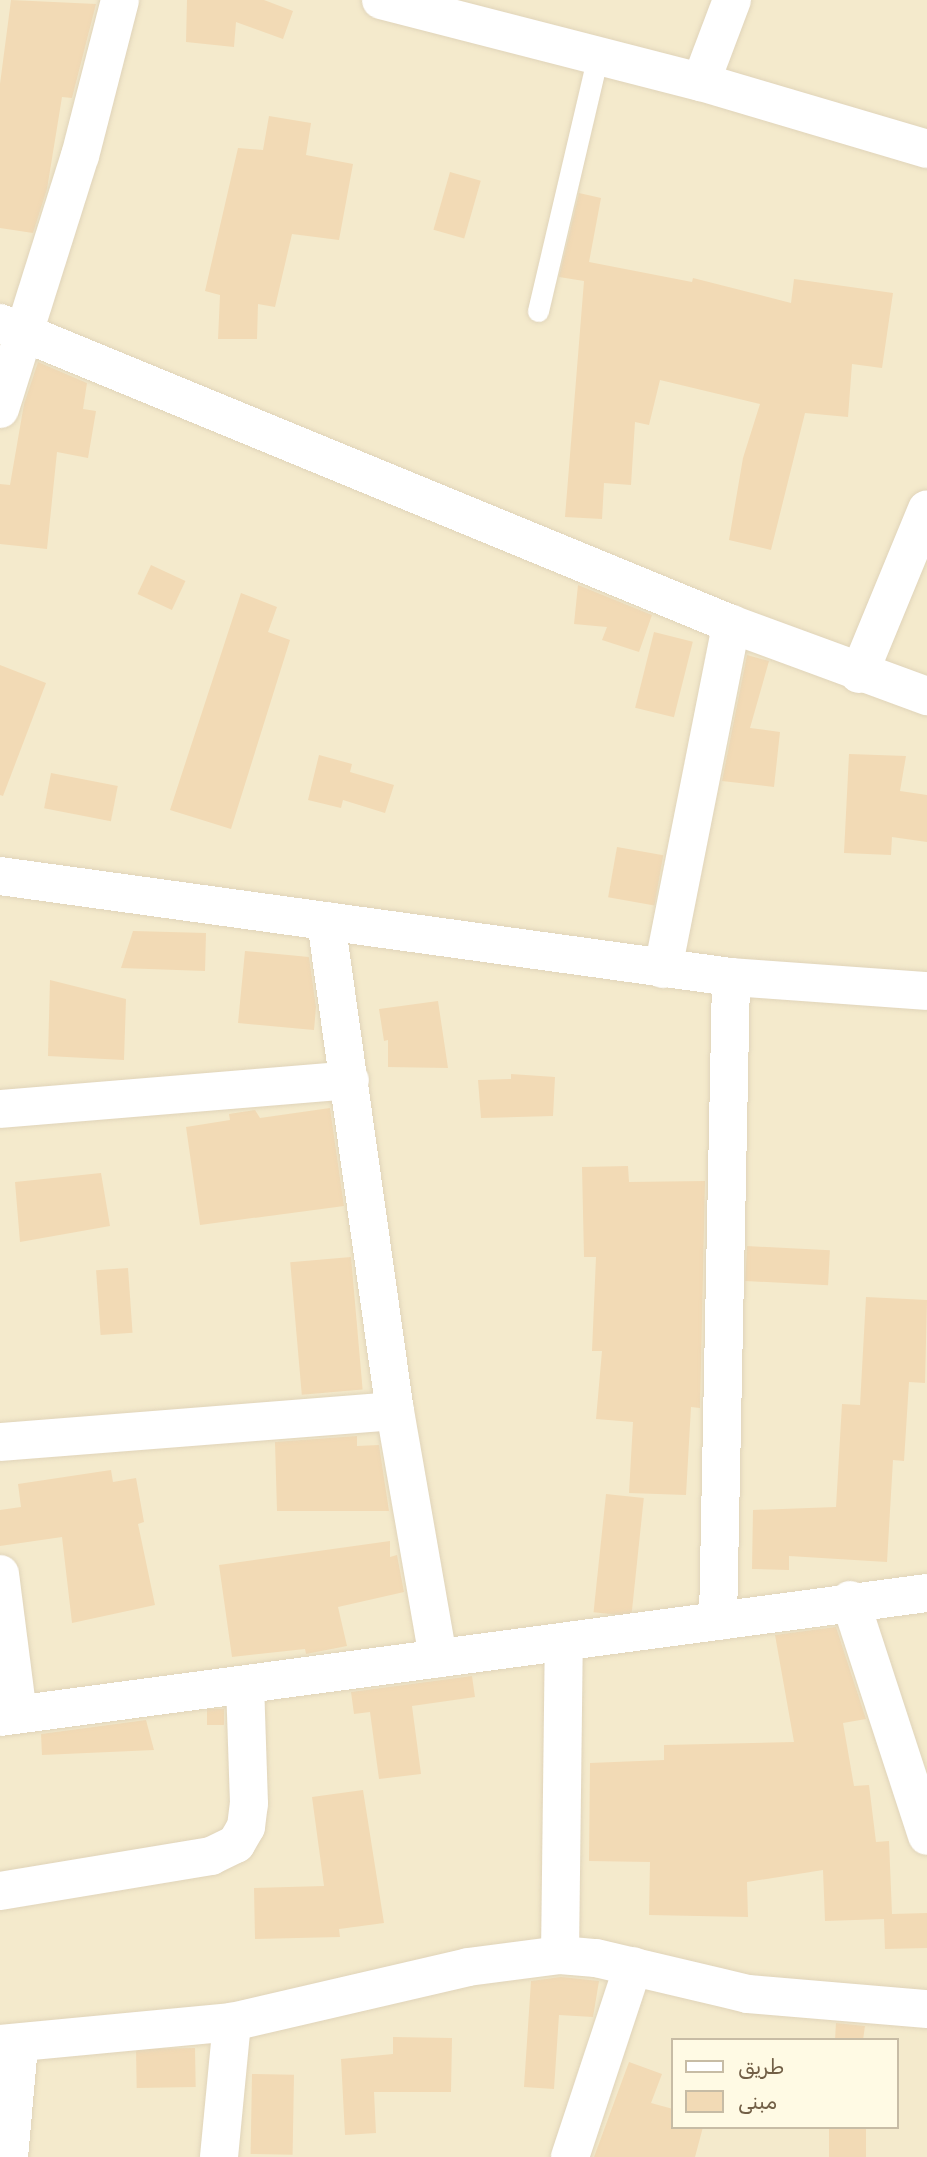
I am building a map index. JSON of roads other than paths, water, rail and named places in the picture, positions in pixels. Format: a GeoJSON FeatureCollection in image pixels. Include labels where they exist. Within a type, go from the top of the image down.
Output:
{"type":"FeatureCollection","features":[{"type":"Feature","properties":{"kind":"street"},"geometry":{"type":"LineString","coordinates":[[0,409],[13,328],[80,156],[120,0]]}},
{"type":"Feature","properties":{"kind":"street"},"geometry":{"type":"LineString","coordinates":[[380,0],[701,82],[927,149]]}},
{"type":"Feature","properties":{"kind":"street"},"geometry":{"type":"LineString","coordinates":[[701,82],[732,0]]}},
{"type":"Feature","properties":{"kind":"street"},"geometry":{"type":"LineString","coordinates":[[13,328],[732,624],[859,674],[927,696]]}},
{"type":"Feature","properties":{"kind":"street"},"geometry":{"type":"LineString","coordinates":[[859,674],[927,509]]}},
{"type":"Feature","properties":{"kind":"street"},"geometry":{"type":"LineString","coordinates":[[663,969],[732,624]]}},
{"type":"Feature","properties":{"kind":"street"},"geometry":{"type":"LineString","coordinates":[[0,876],[663,969],[732,977],[927,991]]}},
{"type":"Feature","properties":{"kind":"street"},"geometry":{"type":"LineString","coordinates":[[326,921],[395,1411],[438,1658]]}},
{"type":"Feature","properties":{"kind":"street"},"geometry":{"type":"LineString","coordinates":[[718,1621],[732,977]]}},
{"type":"Feature","properties":{"kind":"street"},"geometry":{"type":"LineString","coordinates":[[0,1109],[350,1080]]}},
{"type":"Feature","properties":{"kind":"street"},"geometry":{"type":"LineString","coordinates":[[0,1442],[395,1411]]}},
{"type":"Feature","properties":{"kind":"street"},"geometry":{"type":"LineString","coordinates":[[0,1574],[9,1715],[564,1643],[850,1600],[927,1592]]}},
{"type":"Feature","properties":{"kind":"street"},"geometry":{"type":"LineString","coordinates":[[850,1600],[927,1836]]}},
{"type":"Feature","properties":{"kind":"street"},"geometry":{"type":"LineString","coordinates":[[560,1955],[564,1643]]}},
{"type":"Feature","properties":{"kind":"street"},"geometry":{"type":"LineString","coordinates":[[0,1891],[211,1857],[236,1844],[246,1827],[248,1804],[245,1685]]}},
{"type":"Feature","properties":{"kind":"street"},"geometry":{"type":"LineString","coordinates":[[9,2157],[10,2044],[232,2022],[468,1967],[560,1955],[633,1966],[748,1994],[927,2009]]}},
{"type":"Feature","properties":{"kind":"street"},"geometry":{"type":"LineString","coordinates":[[570,2157],[633,1966]]}},
{"type":"Feature","properties":{"kind":"street"},"geometry":{"type":"LineString","coordinates":[[219,2157],[232,2022]]}},
{"type":"Feature","properties":{"kind":"lane"},"geometry":{"type":"LineString","coordinates":[[538,310],[598,56]]}}]}
